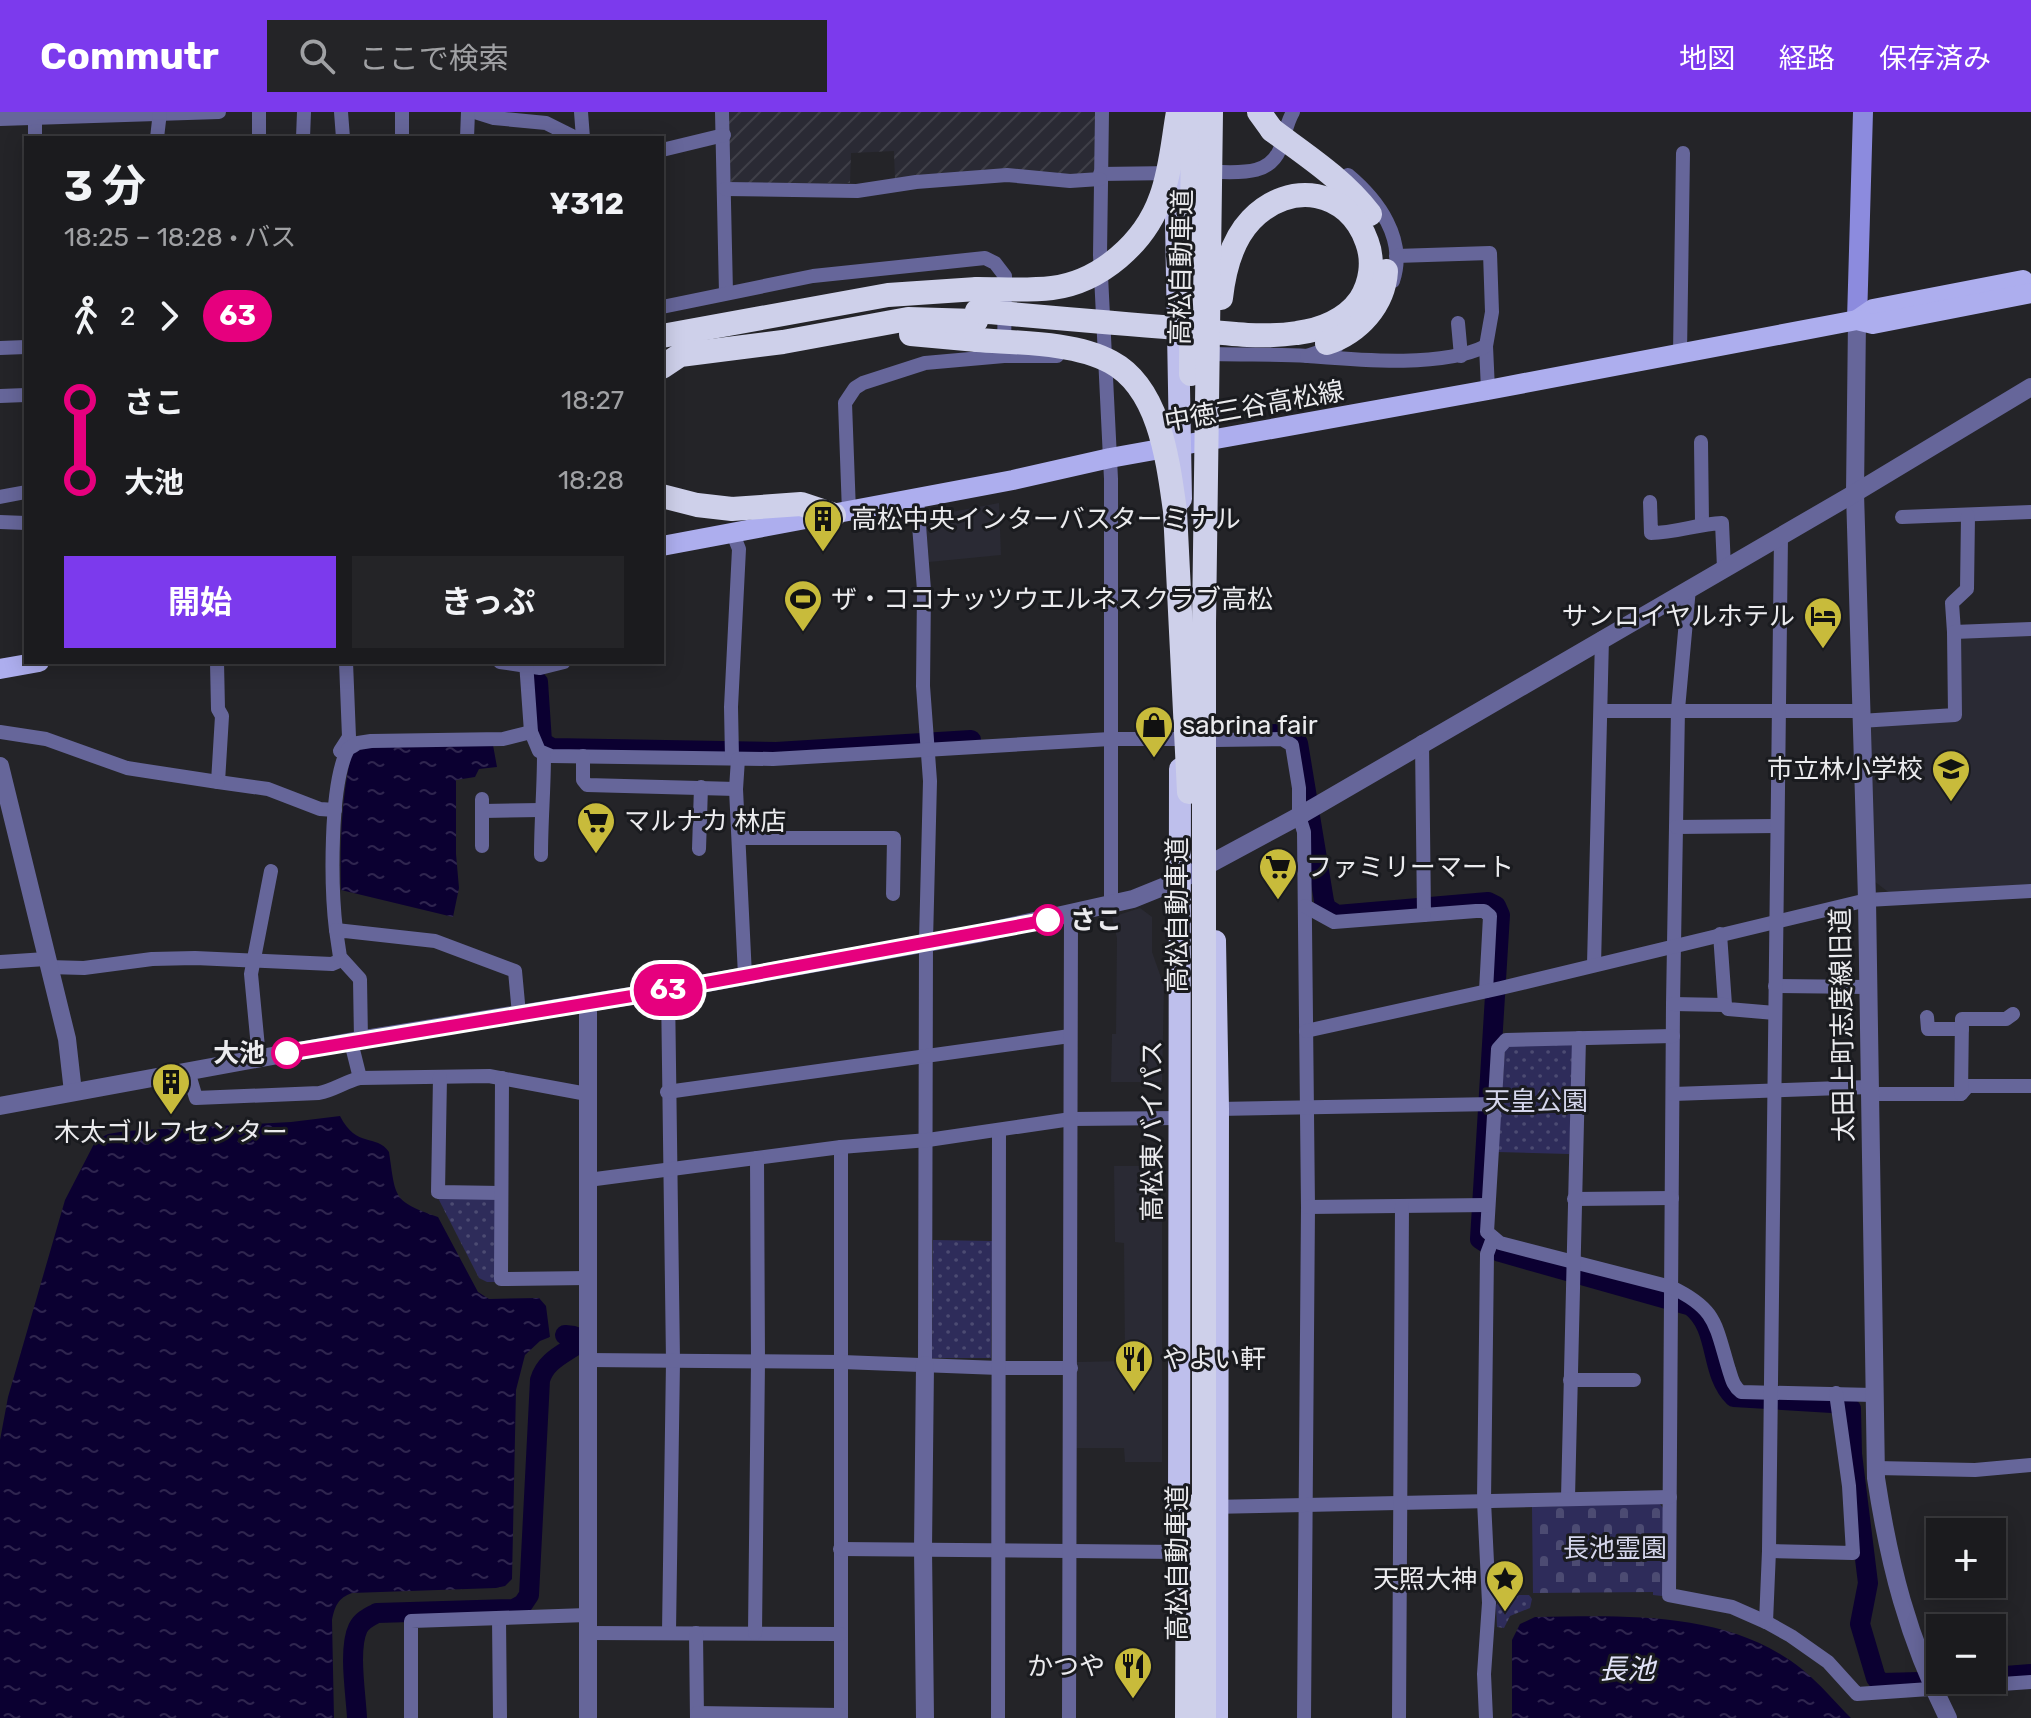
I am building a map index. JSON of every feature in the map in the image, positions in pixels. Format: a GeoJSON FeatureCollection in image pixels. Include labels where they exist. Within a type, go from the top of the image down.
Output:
{"type":"FeatureCollection","features":[{"type":"Feature","properties":{"kind":"highway","name":"高松東バイパス"},"geometry":{"type":"LineString","coordinates":[[1177,112],[1175,173],[1181,446],[1177,1718]]}},
{"type":"Feature","properties":{"kind":"highway"},"geometry":{"type":"LineString","coordinates":[[977,315],[1094,274],[1125,253],[1160,201],[1167,179],[1177,112]]}},
{"type":"Feature","properties":{"kind":"highway","name":"高松自動車道"},"geometry":{"type":"LineString","coordinates":[[1187,1718],[1193,112]]}},
{"type":"Feature","properties":{"kind":"highway"},"geometry":{"type":"LineString","coordinates":[[1214,112],[1217,1718]]}},
{"type":"Feature","properties":{"kind":"highway","name":"高松自動車道"},"geometry":{"type":"LineString","coordinates":[[1204,1718],[1204,623],[1214,112]]}},
{"type":"Feature","properties":{"kind":"highway"},"geometry":{"type":"LineString","coordinates":[[977,315],[1265,348],[1300,348],[1331,342],[1356,328],[1375,308],[1385,282],[1387,252],[1376,220],[1356,195],[1272,130],[1259,112]]}},
{"type":"Feature","properties":{"kind":"highway"},"geometry":{"type":"LineString","coordinates":[[668,358],[783,342],[908,319],[977,315],[1264,336],[1297,334],[1322,328],[1342,318],[1360,300],[1370,277],[1371,252],[1362,226],[1343,205],[1324,197],[1292,196],[1263,210],[1242,232],[1224,273],[1221,302],[1208,325]]}},
{"type":"Feature","properties":{"kind":"highway"},"geometry":{"type":"LineString","coordinates":[[664,336],[914,292],[1049,346],[1111,361],[1128,375],[1148,403],[1163,441],[1175,511],[1189,792]]}},
{"type":"Feature","properties":{"kind":"highway"},"geometry":{"type":"LineString","coordinates":[[664,497],[732,509],[801,504],[841,513]]}},
{"type":"Feature","properties":{"kind":"main road"},"geometry":{"type":"LineString","coordinates":[[1857,320],[1863,112]]}},
{"type":"Feature","properties":{"kind":"main road","name":"中徳三谷高松線"},"geometry":{"type":"LineString","coordinates":[[664,546],[917,499],[1110,458],[1857,320],[1873,309],[2031,279]]}},
{"type":"Feature","properties":{"kind":"main road","name":"中徳三谷高松線"},"geometry":{"type":"LineString","coordinates":[[1857,320],[1873,324],[2031,293]]}},
{"type":"Feature","properties":{"kind":"main road"},"geometry":{"type":"LineString","coordinates":[[0,669],[28,664]]}},
{"type":"Feature","properties":{"kind":"street"},"geometry":{"type":"LineString","coordinates":[[0,119],[219,112]]}},
{"type":"Feature","properties":{"kind":"street"},"geometry":{"type":"LineString","coordinates":[[259,112],[259,136]]}},
{"type":"Feature","properties":{"kind":"street"},"geometry":{"type":"LineString","coordinates":[[303,136],[304,112]]}},
{"type":"Feature","properties":{"kind":"street"},"geometry":{"type":"LineString","coordinates":[[341,112],[343,136]]}},
{"type":"Feature","properties":{"kind":"street"},"geometry":{"type":"LineString","coordinates":[[402,112],[402,136]]}},
{"type":"Feature","properties":{"kind":"street"},"geometry":{"type":"LineString","coordinates":[[467,136],[468,112]]}},
{"type":"Feature","properties":{"kind":"street"},"geometry":{"type":"LineString","coordinates":[[475,112],[494,118],[551,125],[572,136]]}},
{"type":"Feature","properties":{"kind":"street"},"geometry":{"type":"LineString","coordinates":[[581,112],[583,136]]}},
{"type":"Feature","properties":{"kind":"street"},"geometry":{"type":"LineString","coordinates":[[722,112],[726,293]]}},
{"type":"Feature","properties":{"kind":"street"},"geometry":{"type":"LineString","coordinates":[[1102,112],[1100,177],[1110,458],[1111,905]]}},
{"type":"Feature","properties":{"kind":"street"},"geometry":{"type":"LineString","coordinates":[[725,189],[857,191],[916,182],[1007,175],[1070,181],[1261,169],[1272,163],[1279,153],[1284,128],[1293,112]]}},
{"type":"Feature","properties":{"kind":"street"},"geometry":{"type":"LineString","coordinates":[[157,136],[160,113]]}},
{"type":"Feature","properties":{"kind":"street"},"geometry":{"type":"LineString","coordinates":[[35,118],[35,136]]}},
{"type":"Feature","properties":{"kind":"street"},"geometry":{"type":"LineString","coordinates":[[1284,128],[1368,191],[1382,210],[1392,233],[1396,256],[1395,275],[1387,298],[1367,326],[1351,339],[1307,356]]}},
{"type":"Feature","properties":{"kind":"street"},"geometry":{"type":"LineString","coordinates":[[664,150],[724,135]]}},
{"type":"Feature","properties":{"kind":"street"},"geometry":{"type":"LineString","coordinates":[[1680,354],[1683,153]]}},
{"type":"Feature","properties":{"kind":"street"},"geometry":{"type":"LineString","coordinates":[[1396,256],[1490,253],[1492,312],[1486,346],[1488,390]]}},
{"type":"Feature","properties":{"kind":"street"},"geometry":{"type":"LineString","coordinates":[[664,307],[813,276],[919,272],[985,258],[1005,276],[1004,356]]}},
{"type":"Feature","properties":{"kind":"street","name":"太田上町志度線旧道"},"geometry":{"type":"LineString","coordinates":[[1857,320],[1855,493],[1867,900],[1876,1468],[1887,1549],[1899,1599],[1926,1670]]}},
{"type":"Feature","properties":{"kind":"street"},"geometry":{"type":"LineString","coordinates":[[1458,323],[1461,356]]}},
{"type":"Feature","properties":{"kind":"street"},"geometry":{"type":"LineString","coordinates":[[1215,354],[1344,360],[1461,356],[1486,346]]}},
{"type":"Feature","properties":{"kind":"street"},"geometry":{"type":"LineString","coordinates":[[0,348],[24,347]]}},
{"type":"Feature","properties":{"kind":"street"},"geometry":{"type":"LineString","coordinates":[[841,513],[845,403],[855,388],[863,383],[925,355],[1105,356]]}},
{"type":"Feature","properties":{"kind":"street"},"geometry":{"type":"LineString","coordinates":[[0,1106],[356,1041],[745,976],[1071,914],[1133,899],[1180,880],[1306,812],[1855,493],[2031,387]]}},
{"type":"Feature","properties":{"kind":"street"},"geometry":{"type":"LineString","coordinates":[[0,396],[24,395]]}},
{"type":"Feature","properties":{"kind":"street"},"geometry":{"type":"LineString","coordinates":[[1701,442],[1702,523]]}},
{"type":"Feature","properties":{"kind":"street"},"geometry":{"type":"LineString","coordinates":[[0,497],[24,492]]}},
{"type":"Feature","properties":{"kind":"street"},"geometry":{"type":"LineString","coordinates":[[917,499],[924,590],[923,686],[929,745],[923,1549],[925,1718]]}},
{"type":"Feature","properties":{"kind":"street"},"geometry":{"type":"LineString","coordinates":[[1650,502],[1651,533],[1673,533],[1702,523],[1722,523],[1724,568]]}},
{"type":"Feature","properties":{"kind":"street"},"geometry":{"type":"LineString","coordinates":[[1902,517],[2031,512]]}},
{"type":"Feature","properties":{"kind":"street"},"geometry":{"type":"LineString","coordinates":[[1601,711],[1777,710],[1860,716],[1955,715],[1952,603],[1967,589],[1968,516]]}},
{"type":"Feature","properties":{"kind":"street"},"geometry":{"type":"LineString","coordinates":[[0,522],[24,523]]}},
{"type":"Feature","properties":{"kind":"street"},"geometry":{"type":"LineString","coordinates":[[733,534],[739,549],[731,707],[745,976]]}},
{"type":"Feature","properties":{"kind":"street"},"geometry":{"type":"LineString","coordinates":[[1766,1622],[1781,535]]}},
{"type":"Feature","properties":{"kind":"street"},"geometry":{"type":"LineString","coordinates":[[1689,588],[1678,709],[1669,1595],[1732,1607],[1766,1622],[1828,1662],[1857,1694],[1926,1689]]}},
{"type":"Feature","properties":{"kind":"street"},"geometry":{"type":"LineString","coordinates":[[1954,632],[2031,629]]}},
{"type":"Feature","properties":{"kind":"street"},"geometry":{"type":"LineString","coordinates":[[1594,965],[1602,638]]}},
{"type":"Feature","properties":{"kind":"street"},"geometry":{"type":"LineString","coordinates":[[217,664],[218,709],[222,716],[218,782]]}},
{"type":"Feature","properties":{"kind":"street"},"geometry":{"type":"LineString","coordinates":[[337,791],[336,764],[343,743],[349,737],[346,664]]}},
{"type":"Feature","properties":{"kind":"street"},"geometry":{"type":"LineString","coordinates":[[541,855],[541,810],[545,802],[544,754],[534,743],[531,732],[526,664],[540,668],[556,664]]}},
{"type":"Feature","properties":{"kind":"street"},"geometry":{"type":"LineString","coordinates":[[0,732],[46,739],[127,768],[268,789],[320,809],[335,810]]}},
{"type":"Feature","properties":{"kind":"street"},"geometry":{"type":"LineString","coordinates":[[360,1078],[356,1041],[360,979],[340,957],[333,908],[335,810],[343,758],[348,749],[358,743],[503,739],[531,732]]}},
{"type":"Feature","properties":{"kind":"street"},"geometry":{"type":"LineString","coordinates":[[544,754],[733,755],[1110,735],[1180,739]]}},
{"type":"Feature","properties":{"kind":"street"},"geometry":{"type":"LineString","coordinates":[[1214,740],[1282,739],[1292,745],[1306,812],[1308,1207],[1304,1718]]}},
{"type":"Feature","properties":{"kind":"street"},"geometry":{"type":"LineString","coordinates":[[1422,742],[1424,910]]}},
{"type":"Feature","properties":{"kind":"street"},"geometry":{"type":"LineString","coordinates":[[583,756],[583,780],[587,785],[736,789]]}},
{"type":"Feature","properties":{"kind":"street"},"geometry":{"type":"LineString","coordinates":[[0,766],[5,811],[67,1039],[73,1092]]}},
{"type":"Feature","properties":{"kind":"street"},"geometry":{"type":"LineString","coordinates":[[699,849],[701,787]]}},
{"type":"Feature","properties":{"kind":"street"},"geometry":{"type":"LineString","coordinates":[[482,846],[482,805],[541,810]]}},
{"type":"Feature","properties":{"kind":"street"},"geometry":{"type":"LineString","coordinates":[[1676,827],[1777,826]]}},
{"type":"Feature","properties":{"kind":"street"},"geometry":{"type":"LineString","coordinates":[[739,838],[894,838],[893,894]]}},
{"type":"Feature","properties":{"kind":"street"},"geometry":{"type":"LineString","coordinates":[[259,1058],[251,987],[271,871]]}},
{"type":"Feature","properties":{"kind":"street"},"geometry":{"type":"LineString","coordinates":[[1306,1031],[1493,990],[1867,900],[2031,891]]}},
{"type":"Feature","properties":{"kind":"street"},"geometry":{"type":"LineString","coordinates":[[1305,906],[1334,922],[1424,910],[1484,911],[1490,916],[1493,990]]}},
{"type":"Feature","properties":{"kind":"street"},"geometry":{"type":"LineString","coordinates":[[1069,1718],[1071,914]]}},
{"type":"Feature","properties":{"kind":"street"},"geometry":{"type":"LineString","coordinates":[[336,930],[435,941],[515,971],[519,1014]]}},
{"type":"Feature","properties":{"kind":"street"},"geometry":{"type":"LineString","coordinates":[[1720,934],[1725,1005],[1728,1009],[1775,1013]]}},
{"type":"Feature","properties":{"kind":"street"},"geometry":{"type":"LineString","coordinates":[[0,962],[84,968],[181,959],[332,964],[340,957]]}},
{"type":"Feature","properties":{"kind":"street"},"geometry":{"type":"LineString","coordinates":[[1775,986],[1868,987]]}},
{"type":"Feature","properties":{"kind":"street"},"geometry":{"type":"LineString","coordinates":[[668,990],[673,1361],[669,1632]]}},
{"type":"Feature","properties":{"kind":"street"},"geometry":{"type":"LineString","coordinates":[[588,1004],[588,1718]]}},
{"type":"Feature","properties":{"kind":"street"},"geometry":{"type":"LineString","coordinates":[[1673,1004],[1725,1005]]}},
{"type":"Feature","properties":{"kind":"street"},"geometry":{"type":"LineString","coordinates":[[1961,1094],[1962,1019],[2006,1019],[2013,1014]]}},
{"type":"Feature","properties":{"kind":"street"},"geometry":{"type":"LineString","coordinates":[[1927,1017],[1928,1029],[1962,1029]]}},
{"type":"Feature","properties":{"kind":"street"},"geometry":{"type":"LineString","coordinates":[[667,1092],[1070,1036]]}},
{"type":"Feature","properties":{"kind":"street"},"geometry":{"type":"LineString","coordinates":[[1486,1718],[1484,1674],[1489,1603],[1484,1501],[1490,1244],[1483,1205],[1490,1104],[1498,1049],[1506,1040],[1673,1036]]}},
{"type":"Feature","properties":{"kind":"street"},"geometry":{"type":"LineString","coordinates":[[1568,1498],[1579,1038]]}},
{"type":"Feature","properties":{"kind":"street"},"geometry":{"type":"LineString","coordinates":[[188,1071],[196,1098],[319,1093],[360,1078],[440,1077],[502,1078],[587,1094]]}},
{"type":"Feature","properties":{"kind":"street"},"geometry":{"type":"LineString","coordinates":[[440,1077],[438,1192],[501,1193]]}},
{"type":"Feature","properties":{"kind":"street"},"geometry":{"type":"LineString","coordinates":[[502,1078],[501,1279],[588,1278]]}},
{"type":"Feature","properties":{"kind":"street"},"geometry":{"type":"LineString","coordinates":[[1961,1094],[1968,1086],[2031,1086]]}},
{"type":"Feature","properties":{"kind":"street"},"geometry":{"type":"LineString","coordinates":[[1673,1094],[1869,1090],[1961,1094]]}},
{"type":"Feature","properties":{"kind":"street"},"geometry":{"type":"LineString","coordinates":[[1218,1109],[1490,1104]]}},
{"type":"Feature","properties":{"kind":"street"},"geometry":{"type":"LineString","coordinates":[[588,1180],[841,1147],[928,1140],[1071,1119],[1180,1118]]}},
{"type":"Feature","properties":{"kind":"street"},"geometry":{"type":"LineString","coordinates":[[998,1718],[999,1131]]}},
{"type":"Feature","properties":{"kind":"street"},"geometry":{"type":"LineString","coordinates":[[696,1633],[697,1715],[841,1717],[841,1147]]}},
{"type":"Feature","properties":{"kind":"street"},"geometry":{"type":"LineString","coordinates":[[755,1633],[757,1158]]}},
{"type":"Feature","properties":{"kind":"street"},"geometry":{"type":"LineString","coordinates":[[1574,1199],[1672,1198]]}},
{"type":"Feature","properties":{"kind":"street"},"geometry":{"type":"LineString","coordinates":[[1308,1207],[1483,1205]]}},
{"type":"Feature","properties":{"kind":"street"},"geometry":{"type":"LineString","coordinates":[[1399,1718],[1402,1206]]}},
{"type":"Feature","properties":{"kind":"street"},"geometry":{"type":"LineString","coordinates":[[1490,1244],[1500,1243],[1573,1270],[1671,1295],[1693,1297],[1714,1321],[1736,1388],[1741,1392],[1770,1398],[1837,1400],[1873,1395]]}},
{"type":"Feature","properties":{"kind":"street"},"geometry":{"type":"LineString","coordinates":[[587,1360],[1071,1368]]}},
{"type":"Feature","properties":{"kind":"street"},"geometry":{"type":"LineString","coordinates":[[1570,1380],[1634,1380]]}},
{"type":"Feature","properties":{"kind":"street"},"geometry":{"type":"LineString","coordinates":[[1769,1551],[1853,1553],[1849,1486],[1837,1400]]}},
{"type":"Feature","properties":{"kind":"street"},"geometry":{"type":"LineString","coordinates":[[1876,1468],[1950,1471],[2031,1465]]}},
{"type":"Feature","properties":{"kind":"street"},"geometry":{"type":"LineString","coordinates":[[1179,1506],[1670,1497]]}},
{"type":"Feature","properties":{"kind":"street"},"geometry":{"type":"LineString","coordinates":[[840,1549],[1179,1552]]}},
{"type":"Feature","properties":{"kind":"street"},"geometry":{"type":"LineString","coordinates":[[499,1618],[500,1718]]}},
{"type":"Feature","properties":{"kind":"street"},"geometry":{"type":"LineString","coordinates":[[411,1718],[411,1621],[499,1618],[669,1632],[840,1634]]}},
{"type":"Feature","properties":{"kind":"street"},"geometry":{"type":"LineString","coordinates":[[2006,1684],[2031,1682]]}},
{"type":"Feature","properties":{"kind":"street","name":"太田上町志度線旧道"},"geometry":{"type":"LineString","coordinates":[[1936,1694],[1948,1718]]}},
{"type":"Feature","properties":{"kind":"shaded area"},"geometry":{"type":"Polygon","coordinates":[[[726,112],[1099,112],[1095,175],[895,180],[894,151],[851,153],[850,183],[731,183],[726,112]]]}},
{"type":"Feature","properties":{"kind":"shaded area"},"geometry":{"type":"Polygon","coordinates":[[[999,503],[1001,555],[929,562],[925,517],[999,503]]]}},
{"type":"Feature","properties":{"kind":"shaded area","name":"市立林小学校"},"geometry":{"type":"Polygon","coordinates":[[[2031,633],[2031,884],[1891,894],[1874,881],[1868,725],[1928,723],[1962,718],[1958,637],[2031,633]]]}},
{"type":"Feature","properties":{"kind":"shaded area"},"geometry":{"type":"Polygon","coordinates":[[[1140,908],[1152,917],[1152,952],[1164,986],[1162,1082],[1111,1082],[1112,1034],[1116,1034],[1117,938],[1112,917],[1140,908]]]}},
{"type":"Feature","properties":{"kind":"shaded area"},"geometry":{"type":"Polygon","coordinates":[[[1114,1166],[1162,1166],[1162,1462],[1125,1462],[1124,1448],[1076,1448],[1077,1362],[1125,1361],[1124,1243],[1115,1242],[1114,1166]]]}},
{"type":"Feature","properties":{"kind":"green space","name":"天皇公園"},"geometry":{"type":"Polygon","coordinates":[[[1569,1044],[1574,1047],[1569,1154],[1498,1152],[1505,1049],[1512,1045],[1569,1044]]]}},
{"type":"Feature","properties":{"kind":"green space"},"geometry":{"type":"Polygon","coordinates":[[[491,1197],[496,1201],[496,1282],[479,1278],[438,1198],[491,1197]]]}},
{"type":"Feature","properties":{"kind":"green space"},"geometry":{"type":"Polygon","coordinates":[[[933,1240],[992,1241],[991,1358],[932,1358],[933,1240]]]}},
{"type":"Feature","properties":{"kind":"green space","name":"長池霊園"},"geometry":{"type":"Polygon","coordinates":[[[1659,1503],[1664,1509],[1662,1596],[1653,1595],[1653,1592],[1533,1593],[1532,1507],[1659,1503]]]}},
{"type":"Feature","properties":{"kind":"green space"},"geometry":{"type":"Polygon","coordinates":[[[1506,1595],[1529,1595],[1532,1599],[1530,1608],[1510,1616],[1504,1628],[1497,1627],[1496,1605],[1506,1595]]]}},
{"type":"Feature","properties":{"kind":"water"},"geometry":{"type":"Polygon","coordinates":[[[493,745],[497,767],[479,769],[475,777],[456,780],[459,888],[453,917],[341,890],[342,821],[352,752],[373,746],[493,745]]]}},
{"type":"Feature","properties":{"kind":"water","name":"大池"},"geometry":{"type":"Polygon","coordinates":[[[340,1116],[353,1133],[384,1146],[389,1152],[399,1196],[412,1207],[438,1217],[478,1292],[489,1299],[539,1298],[546,1306],[550,1337],[540,1341],[525,1355],[516,1390],[512,1579],[505,1586],[496,1588],[352,1593],[343,1597],[332,1620],[334,1718],[0,1718],[0,1440],[8,1397],[65,1200],[96,1140],[126,1131],[291,1122],[340,1116]]]}},
{"type":"Feature","properties":{"kind":"water","name":"長池"},"geometry":{"type":"Polygon","coordinates":[[[1604,1616],[1675,1621],[1743,1636],[1774,1650],[1803,1670],[1851,1718],[1512,1718],[1512,1640],[1520,1624],[1535,1617],[1604,1616]]]}},
{"type":"Feature","properties":{"kind":"waterway"},"geometry":{"type":"LineString","coordinates":[[538,682],[542,742],[552,748],[776,752],[971,740]]}},
{"type":"Feature","properties":{"kind":"waterway"},"geometry":{"type":"LineString","coordinates":[[1262,734],[1289,734],[1298,743],[1326,908],[1337,915],[1488,902],[1496,906],[1500,915],[1480,1239],[1500,1252],[1691,1306],[1706,1326],[1721,1376],[1734,1397],[1832,1403],[1851,1409],[1852,1454],[1868,1583],[1860,1624],[1876,1678],[1882,1683],[1920,1682]]}},
{"type":"Feature","properties":{"kind":"waterway"},"geometry":{"type":"LineString","coordinates":[[357,1718],[353,1648],[358,1628],[366,1619],[377,1613],[514,1609],[523,1604],[529,1595],[540,1380],[549,1364],[573,1347],[574,1336],[565,1335]]}},
{"type":"Feature","properties":{"kind":"waterway"},"geometry":{"type":"LineString","coordinates":[[2006,1676],[2031,1674]]}},
{"type":"Feature","properties":{"kind":"bus line","name":"63"},"geometry":{"type":"LineString","coordinates":[[287,1053],[588,1004],[1048,920]]}},
{"type":"Feature","properties":{"kind":"place","name":"高松中央インターバスターミナル"},"geometry":{"type":"Point","coordinates":[823,553]}},
{"type":"Feature","properties":{"kind":"place","name":"ザ・ココナッツウエルネスクラブ高松"},"geometry":{"type":"Point","coordinates":[803,633]}},
{"type":"Feature","properties":{"kind":"place","name":"サンロイヤルホテル"},"geometry":{"type":"Point","coordinates":[1823,650]}},
{"type":"Feature","properties":{"kind":"place","name":"sabrina fair"},"geometry":{"type":"Point","coordinates":[1154,759]}},
{"type":"Feature","properties":{"kind":"place","name":"市立林小学校"},"geometry":{"type":"Point","coordinates":[1951,803]}},
{"type":"Feature","properties":{"kind":"place","name":"マルナカ 林店"},"geometry":{"type":"Point","coordinates":[596,855]}},
{"type":"Feature","properties":{"kind":"place","name":"ファミリーマート"},"geometry":{"type":"Point","coordinates":[1278,901]}},
{"type":"Feature","properties":{"kind":"place","name":"さこ"},"geometry":{"type":"Point","coordinates":[1048,920]}},
{"type":"Feature","properties":{"kind":"place","name":"大池"},"geometry":{"type":"Point","coordinates":[287,1053]}},
{"type":"Feature","properties":{"kind":"place","name":"木太ゴルフセンター"},"geometry":{"type":"Point","coordinates":[171,1116]}},
{"type":"Feature","properties":{"kind":"place","name":"やよい軒"},"geometry":{"type":"Point","coordinates":[1134,1393]}},
{"type":"Feature","properties":{"kind":"place","name":"天照大神"},"geometry":{"type":"Point","coordinates":[1505,1613]}},
{"type":"Feature","properties":{"kind":"place","name":"かつや"},"geometry":{"type":"Point","coordinates":[1133,1700]}}]}
